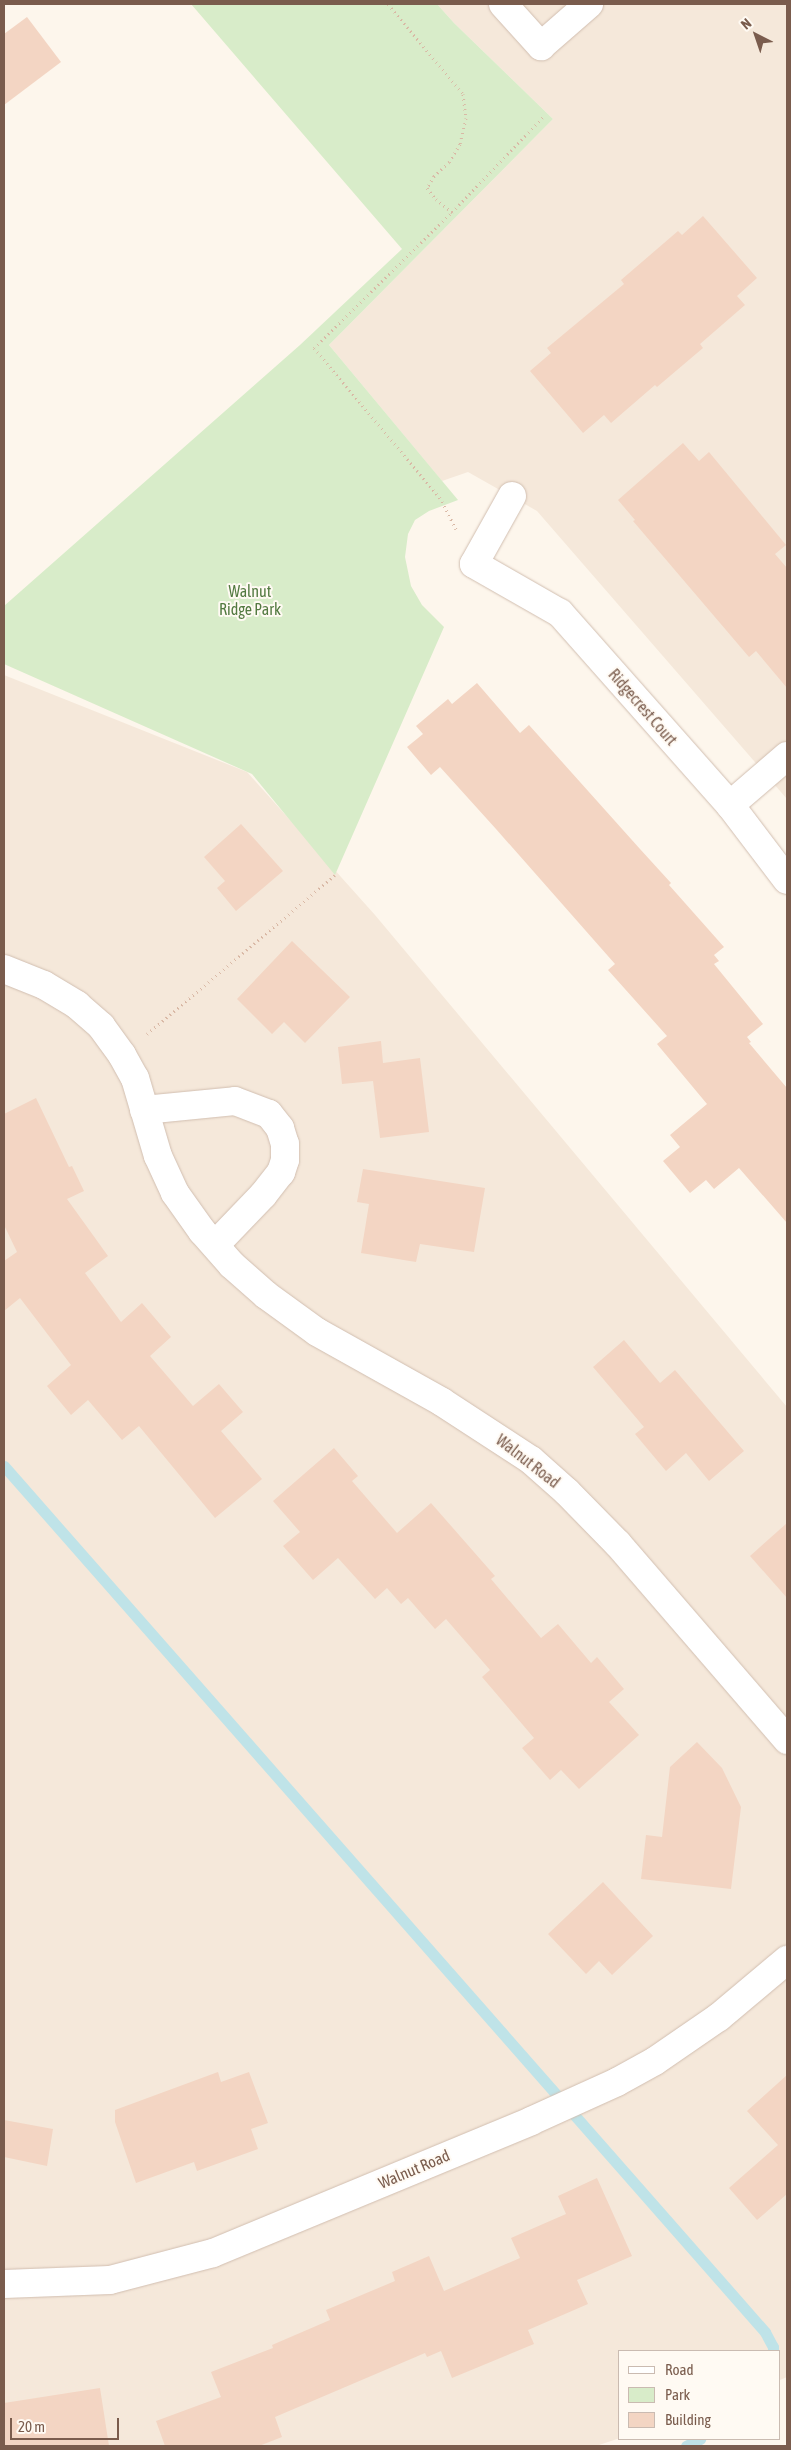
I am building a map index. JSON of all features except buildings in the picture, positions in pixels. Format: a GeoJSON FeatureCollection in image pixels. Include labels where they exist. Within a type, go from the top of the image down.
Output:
{"type":"FeatureCollection","features":[{"type":"Feature","properties":{"kind":"street"},"geometry":{"type":"LineString","coordinates":[[503,4],[541,46],[589,4]]}},
{"type":"Feature","properties":{"kind":"street"},"geometry":{"type":"LineString","coordinates":[[474,564],[512,496]]}},
{"type":"Feature","properties":{"kind":"street","name":"Ridgecrest Court"},"geometry":{"type":"LineString","coordinates":[[474,564],[560,613],[753,832],[787,880]]}},
{"type":"Feature","properties":{"kind":"street"},"geometry":{"type":"LineString","coordinates":[[730,805],[787,756]]}},
{"type":"Feature","properties":{"kind":"street","name":"Walnut Road"},"geometry":{"type":"LineString","coordinates":[[4,969],[44,985],[78,1005],[101,1026],[122,1055],[135,1078],[158,1156],[176,1193],[202,1231],[215,1245],[266,1295],[317,1332],[442,1402],[538,1466],[567,1492],[618,1544],[787,1740]]}},
{"type":"Feature","properties":{"kind":"street"},"geometry":{"type":"LineString","coordinates":[[144,1110],[235,1100],[269,1114],[280,1128],[285,1144],[285,1160],[281,1172],[263,1195],[215,1245]]}},
{"type":"Feature","properties":{"kind":"street","name":"Walnut Road"},"geometry":{"type":"LineString","coordinates":[[4,2284],[110,2280],[213,2253],[531,2121],[617,2082],[654,2061],[719,2017],[787,1960]]}},
{"type":"Feature","properties":{"kind":"path"},"geometry":{"type":"LineString","coordinates":[[388,4],[463,94],[466,118],[460,144],[449,162],[434,176],[427,188],[436,199],[452,212]]}},
{"type":"Feature","properties":{"kind":"path"},"geometry":{"type":"LineString","coordinates":[[474,564],[440,498],[314,348],[452,212],[544,116]]}},
{"type":"Feature","properties":{"kind":"path"},"geometry":{"type":"LineString","coordinates":[[122,1055],[335,875]]}},
{"type":"Feature","properties":{"kind":"shaded area"},"geometry":{"type":"Polygon","coordinates":[[[437,4],[787,4],[787,799],[537,511],[468,472],[442,481],[329,345],[553,119],[454,23],[437,4]]]}},
{"type":"Feature","properties":{"kind":"shaded area"},"geometry":{"type":"Polygon","coordinates":[[[4,675],[247,772],[375,915],[787,1407],[787,2377],[781,2380],[781,2350],[618,2350],[618,2439],[596,2446],[4,2446],[4,675]]]}},
{"type":"Feature","properties":{"kind":"green space","name":"Walnut Ridge Park"},"geometry":{"type":"Polygon","coordinates":[[[191,4],[437,4],[454,23],[553,119],[329,345],[458,500],[429,511],[415,520],[408,534],[405,557],[411,586],[422,605],[444,627],[335,875],[252,774],[4,664],[4,606],[300,345],[402,249],[191,4]]]}},
{"type":"Feature","properties":{"kind":"waterway"},"geometry":{"type":"LineString","coordinates":[[4,1466],[765,2332],[773,2350]]}},
{"type":"Feature","properties":{"kind":"waterway"},"geometry":{"type":"LineString","coordinates":[[686,2446],[698,2440]]}}]}
